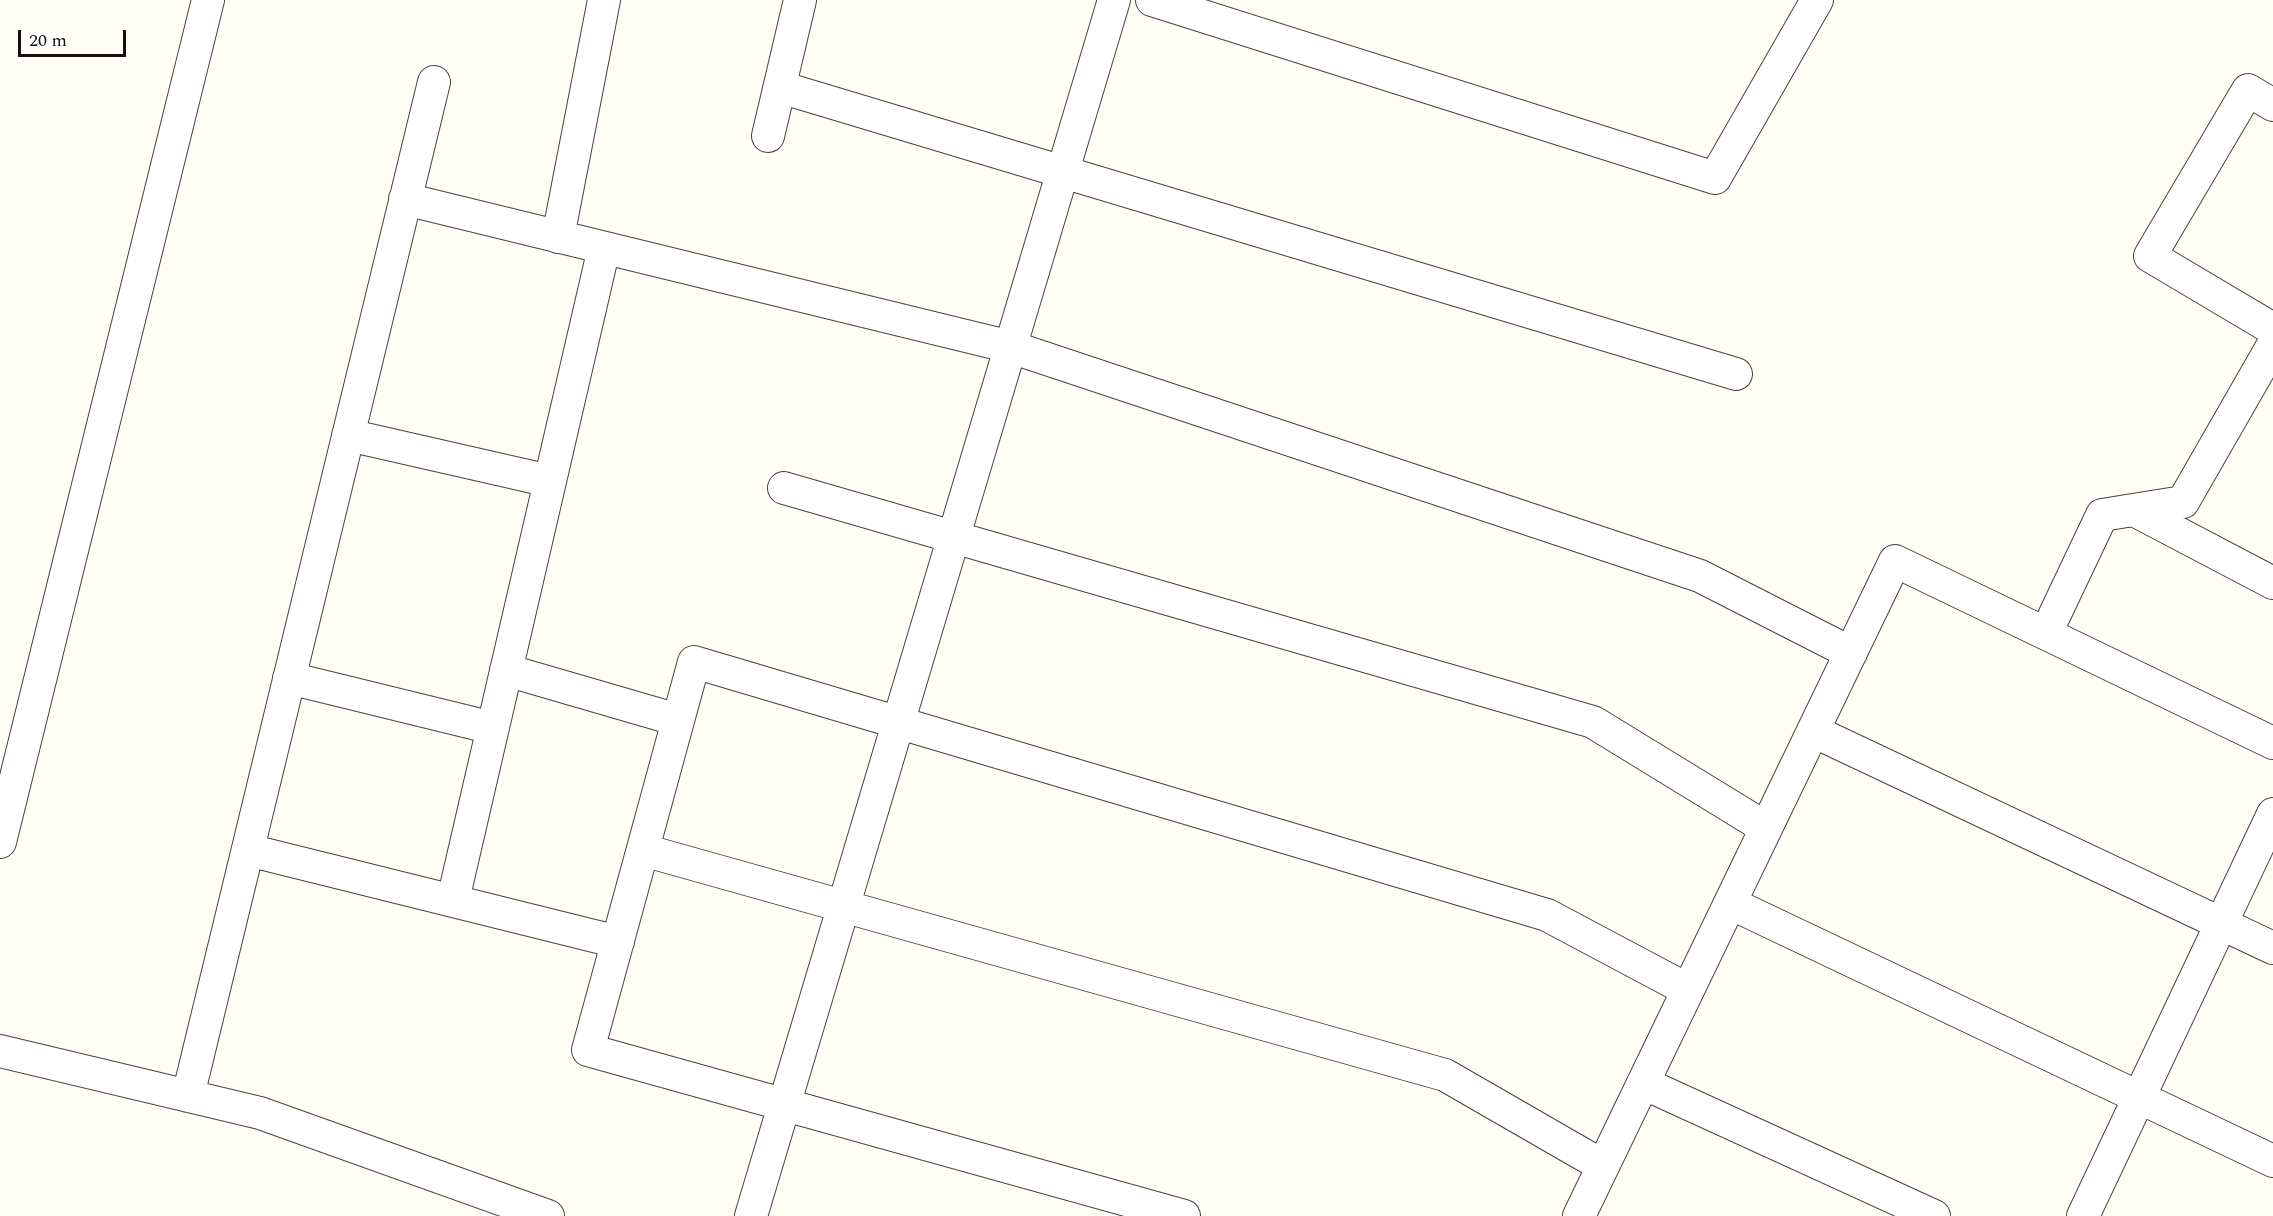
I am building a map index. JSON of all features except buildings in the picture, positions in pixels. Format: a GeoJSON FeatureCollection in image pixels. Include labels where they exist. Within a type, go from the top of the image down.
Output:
{"type":"FeatureCollection","features":[{"type":"Feature","properties":{"kind":"street"},"geometry":{"type":"LineString","coordinates":[[0,842],[208,0]]}},
{"type":"Feature","properties":{"kind":"street"},"geometry":{"type":"LineString","coordinates":[[558,237],[604,0]]}},
{"type":"Feature","properties":{"kind":"street"},"geometry":{"type":"LineString","coordinates":[[768,136],[800,0]]}},
{"type":"Feature","properties":{"kind":"street"},"geometry":{"type":"LineString","coordinates":[[751,1216],[1114,0]]}},
{"type":"Feature","properties":{"kind":"street"},"geometry":{"type":"LineString","coordinates":[[1152,0],[1715,178],[1817,0]]}},
{"type":"Feature","properties":{"kind":"street"},"geometry":{"type":"LineString","coordinates":[[188,1096],[434,82]]}},
{"type":"Feature","properties":{"kind":"street"},"geometry":{"type":"LineString","coordinates":[[780,87],[1736,374]]}},
{"type":"Feature","properties":{"kind":"street"},"geometry":{"type":"LineString","coordinates":[[2273,105],[2248,90],[2150,255],[2273,329]]}},
{"type":"Feature","properties":{"kind":"street"},"geometry":{"type":"LineString","coordinates":[[405,199],[1011,347],[1700,576],[1851,653]]}},
{"type":"Feature","properties":{"kind":"street"},"geometry":{"type":"LineString","coordinates":[[453,900],[604,248]]}},
{"type":"Feature","properties":{"kind":"street"},"geometry":{"type":"LineString","coordinates":[[2046,633],[2102,515],[2183,502],[2273,345]]}},
{"type":"Feature","properties":{"kind":"street"},"geometry":{"type":"LineString","coordinates":[[348,435],[550,481]]}},
{"type":"Feature","properties":{"kind":"street"},"geometry":{"type":"LineString","coordinates":[[784,488],[1593,722],[1766,828]]}},
{"type":"Feature","properties":{"kind":"street"},"geometry":{"type":"LineString","coordinates":[[2134,510],[2273,583]]}},
{"type":"Feature","properties":{"kind":"street"},"geometry":{"type":"LineString","coordinates":[[1579,1216],[1895,561],[2273,743]]}},
{"type":"Feature","properties":{"kind":"street"},"geometry":{"type":"LineString","coordinates":[[1184,1216],[588,1050],[694,662],[1547,915],[1688,990]]}},
{"type":"Feature","properties":{"kind":"street"},"geometry":{"type":"LineString","coordinates":[[506,670],[678,720]]}},
{"type":"Feature","properties":{"kind":"street"},"geometry":{"type":"LineString","coordinates":[[289,678],[493,728]]}},
{"type":"Feature","properties":{"kind":"street"},"geometry":{"type":"LineString","coordinates":[[1813,730],[2273,948]]}},
{"type":"Feature","properties":{"kind":"street"},"geometry":{"type":"LineString","coordinates":[[2083,1216],[2273,814]]}},
{"type":"Feature","properties":{"kind":"street"},"geometry":{"type":"LineString","coordinates":[[248,850],[618,942]]}},
{"type":"Feature","properties":{"kind":"street"},"geometry":{"type":"LineString","coordinates":[[643,850],[1445,1075],[1603,1166]]}},
{"type":"Feature","properties":{"kind":"street"},"geometry":{"type":"LineString","coordinates":[[1730,903],[2273,1161]]}},
{"type":"Feature","properties":{"kind":"street"},"geometry":{"type":"LineString","coordinates":[[0,1051],[260,1113],[548,1216]]}},
{"type":"Feature","properties":{"kind":"street"},"geometry":{"type":"LineString","coordinates":[[1643,1083],[1934,1216]]}}]}
